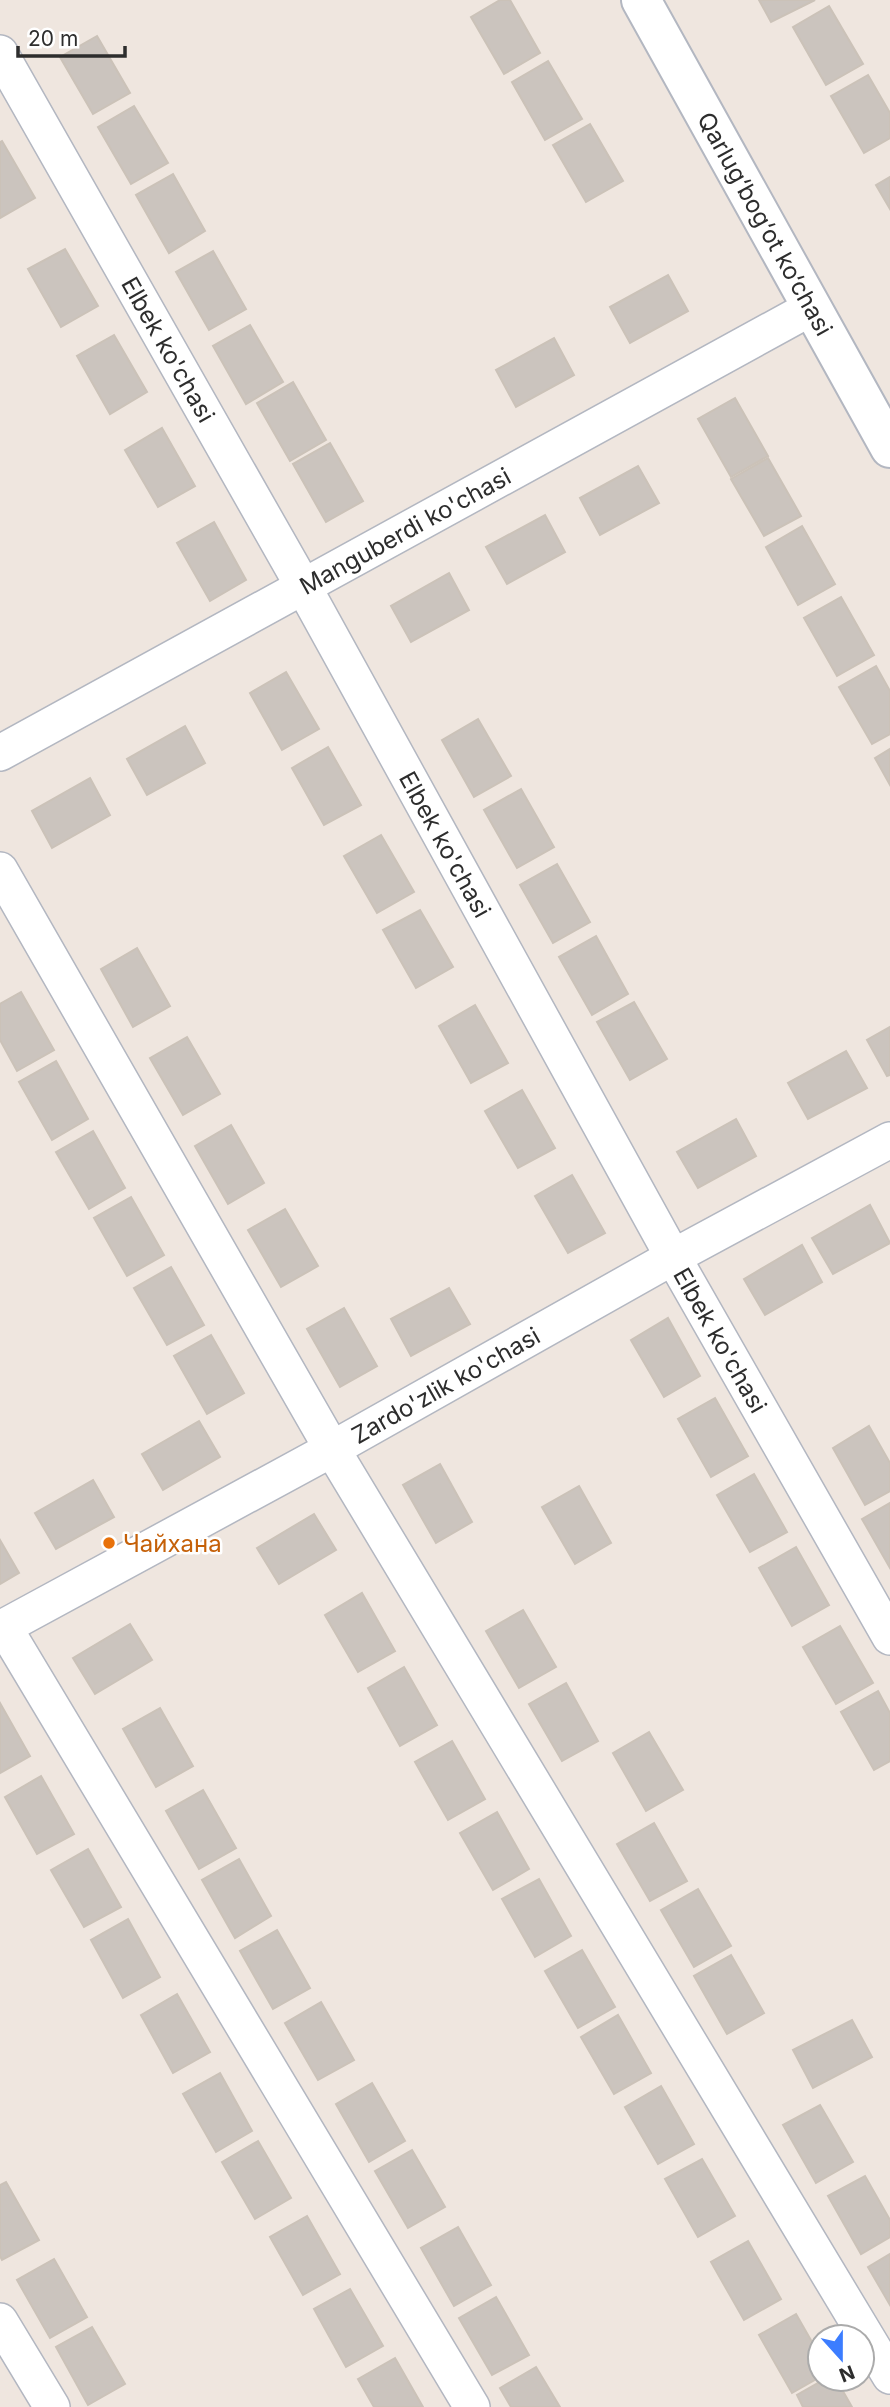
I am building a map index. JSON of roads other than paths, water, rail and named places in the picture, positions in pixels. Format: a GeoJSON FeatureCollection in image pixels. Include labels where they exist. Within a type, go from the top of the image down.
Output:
{"type":"FeatureCollection","features":[{"type":"Feature","properties":{"kind":"main road","name":"Qarlug‘bog‘ot ko‘chasi"},"geometry":{"type":"LineString","coordinates":[[641,0],[890,447]]}},
{"type":"Feature","properties":{"kind":"street","name":"Elbek ko'chasi"},"geometry":{"type":"LineString","coordinates":[[0,53],[303,586],[673,1257],[890,1637]]}},
{"type":"Feature","properties":{"kind":"street","name":"Manguberdi ko'chasi"},"geometry":{"type":"LineString","coordinates":[[0,753],[811,308]]}},
{"type":"Feature","properties":{"kind":"street"},"geometry":{"type":"LineString","coordinates":[[0,870],[332,1449],[890,2376]]}},
{"type":"Feature","properties":{"kind":"street","name":"Zardo'zlik ko'chasi"},"geometry":{"type":"LineString","coordinates":[[2,1628],[890,1140]]}},
{"type":"Feature","properties":{"kind":"street"},"geometry":{"type":"LineString","coordinates":[[2,1628],[472,2407]]}},
{"type":"Feature","properties":{"kind":"street"},"geometry":{"type":"LineString","coordinates":[[0,2321],[52,2407]]}},
{"type":"Feature","properties":{"kind":"place","name":"Чайхана"},"geometry":{"type":"Point","coordinates":[109,1543]}}]}
